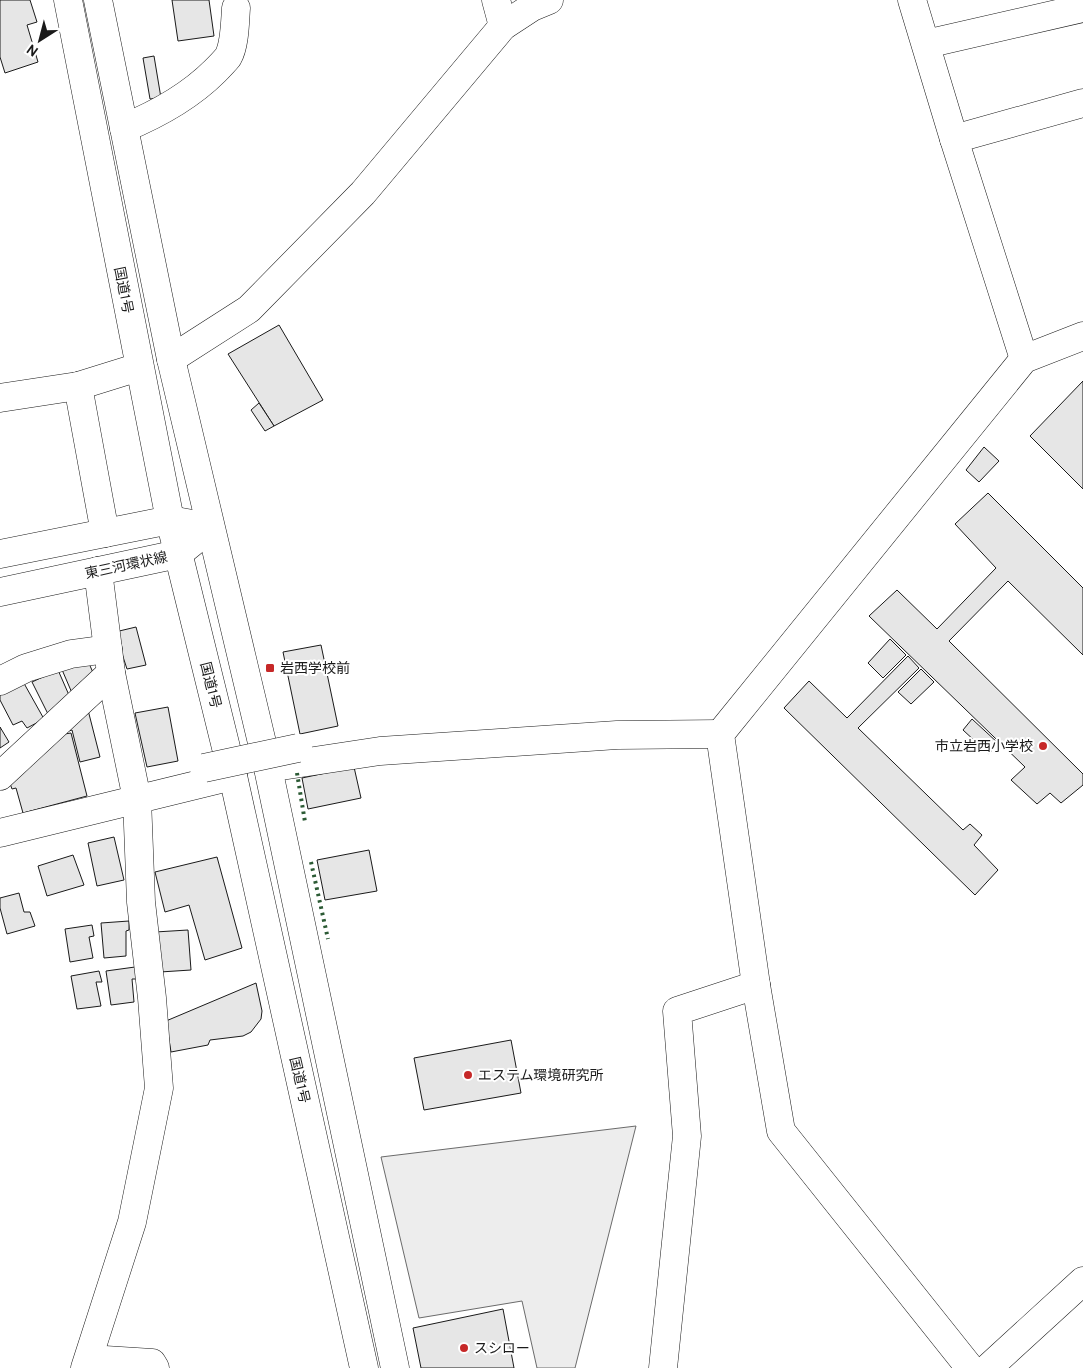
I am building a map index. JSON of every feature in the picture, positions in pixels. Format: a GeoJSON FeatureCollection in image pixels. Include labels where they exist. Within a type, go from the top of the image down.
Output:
{"type":"FeatureCollection","features":[{"type":"Feature","properties":{"kind":"main road","name":"国道1号"},"geometry":{"type":"LineString","coordinates":[[68,0],[170,520],[233,776],[364,1368]]}},
{"type":"Feature","properties":{"kind":"main road"},"geometry":{"type":"LineString","coordinates":[[98,0],[171,358],[268,768],[395,1368]]}},
{"type":"Feature","properties":{"kind":"main road"},"geometry":{"type":"LineString","coordinates":[[496,0],[503,26]]}},
{"type":"Feature","properties":{"kind":"main road"},"geometry":{"type":"LineString","coordinates":[[171,358],[249,309],[363,193],[503,26],[532,7],[549,0]]}},
{"type":"Feature","properties":{"kind":"main road"},"geometry":{"type":"LineString","coordinates":[[912,0],[1024,359]]}},
{"type":"Feature","properties":{"kind":"main road"},"geometry":{"type":"LineString","coordinates":[[124,128],[153,116],[177,102],[206,80],[223,63],[229,56],[236,8]]}},
{"type":"Feature","properties":{"kind":"main road"},"geometry":{"type":"LineString","coordinates":[[926,44],[1083,8]]}},
{"type":"Feature","properties":{"kind":"main road"},"geometry":{"type":"LineString","coordinates":[[954,139],[1083,103]]}},
{"type":"Feature","properties":{"kind":"main road"},"geometry":{"type":"LineString","coordinates":[[970,1368],[781,1131],[756,985],[720,734],[1024,359],[1083,336]]}},
{"type":"Feature","properties":{"kind":"main road"},"geometry":{"type":"LineString","coordinates":[[0,398],[78,386],[140,367]]}},
{"type":"Feature","properties":{"kind":"main road"},"geometry":{"type":"LineString","coordinates":[[78,386],[105,532]]}},
{"type":"Feature","properties":{"kind":"main road"},"geometry":{"type":"LineString","coordinates":[[0,554],[170,520],[210,528]]}},
{"type":"Feature","properties":{"kind":"main road","name":"東三河環状線"},"geometry":{"type":"LineString","coordinates":[[0,592],[178,554],[210,528]]}},
{"type":"Feature","properties":{"kind":"main road"},"geometry":{"type":"LineString","coordinates":[[98,571],[110,661],[136,799],[141,902],[152,998],[159,1088],[132,1222],[87,1363],[152,1363],[155,1368]]}},
{"type":"Feature","properties":{"kind":"main road"},"geometry":{"type":"LineString","coordinates":[[0,681],[26,668],[71,654],[110,661]]}},
{"type":"Feature","properties":{"kind":"main road"},"geometry":{"type":"LineString","coordinates":[[0,776],[110,661]]}},
{"type":"Feature","properties":{"kind":"main road"},"geometry":{"type":"LineString","coordinates":[[268,768],[380,751],[617,735],[720,734]]}},
{"type":"Feature","properties":{"kind":"main road"},"geometry":{"type":"LineString","coordinates":[[204,768],[298,748]]}},
{"type":"Feature","properties":{"kind":"main road"},"geometry":{"type":"LineString","coordinates":[[0,833],[233,776]]}},
{"type":"Feature","properties":{"kind":"main road"},"geometry":{"type":"LineString","coordinates":[[663,1368],[687,1136],[677,1011],[756,985]]}},
{"type":"Feature","properties":{"kind":"main road"},"geometry":{"type":"LineString","coordinates":[[988,1368],[1083,1281]]}},
{"type":"Feature","properties":{"kind":"shaded area"},"geometry":{"type":"Polygon","coordinates":[[[636,1126],[575,1368],[537,1368],[522,1301],[419,1318],[381,1157],[636,1126]]]}},
{"type":"Feature","properties":{"kind":"building"},"geometry":{"type":"Polygon","coordinates":[[[0,0],[30,0],[37,22],[27,25],[38,62],[5,73],[0,57],[0,0]]]}},
{"type":"Feature","properties":{"kind":"building"},"geometry":{"type":"Polygon","coordinates":[[[172,0],[209,0],[214,36],[178,41],[172,0]]]}},
{"type":"Feature","properties":{"kind":"building"},"geometry":{"type":"Polygon","coordinates":[[[154,56],[161,98],[150,99],[143,58],[154,56]]]}},
{"type":"Feature","properties":{"kind":"building"},"geometry":{"type":"Polygon","coordinates":[[[279,325],[323,400],[274,426],[228,354],[279,325]]]}},
{"type":"Feature","properties":{"kind":"building"},"geometry":{"type":"Polygon","coordinates":[[[1083,381],[1083,489],[1030,436],[1083,381]]]}},
{"type":"Feature","properties":{"kind":"building"},"geometry":{"type":"Polygon","coordinates":[[[259,403],[274,426],[265,431],[251,410],[259,403]]]}},
{"type":"Feature","properties":{"kind":"building"},"geometry":{"type":"Polygon","coordinates":[[[984,447],[999,461],[979,482],[966,470],[984,447]]]}},
{"type":"Feature","properties":{"kind":"building"},"geometry":{"type":"Polygon","coordinates":[[[988,493],[1083,588],[1083,655],[1008,581],[949,641],[1083,774],[1083,785],[1061,803],[1050,793],[1037,804],[1011,780],[1025,767],[869,616],[897,590],[937,629],[996,568],[955,524],[988,493]]]}},
{"type":"Feature","properties":{"kind":"building"},"geometry":{"type":"Polygon","coordinates":[[[136,627],[146,665],[127,669],[115,632],[136,627]]]}},
{"type":"Feature","properties":{"kind":"building"},"geometry":{"type":"Polygon","coordinates":[[[890,639],[906,655],[883,678],[868,663],[890,639]]]}},
{"type":"Feature","properties":{"kind":"building"},"geometry":{"type":"Polygon","coordinates":[[[321,645],[338,726],[300,734],[283,652],[321,645]]]}},
{"type":"Feature","properties":{"kind":"building"},"geometry":{"type":"Polygon","coordinates":[[[908,656],[919,668],[858,728],[963,830],[970,824],[982,835],[974,845],[998,870],[975,895],[784,708],[809,681],[847,718],[908,656]]]}},
{"type":"Feature","properties":{"kind":"building"},"geometry":{"type":"Polygon","coordinates":[[[87,659],[95,677],[72,693],[60,665],[87,659]]]}},
{"type":"Feature","properties":{"kind":"building"},"geometry":{"type":"Polygon","coordinates":[[[921,669],[934,682],[911,704],[898,692],[921,669]]]}},
{"type":"Feature","properties":{"kind":"building"},"geometry":{"type":"Polygon","coordinates":[[[58,670],[72,702],[48,714],[32,682],[58,670]]]}},
{"type":"Feature","properties":{"kind":"building"},"geometry":{"type":"Polygon","coordinates":[[[21,678],[44,719],[27,728],[22,721],[13,725],[0,700],[0,689],[21,678]]]}},
{"type":"Feature","properties":{"kind":"building"},"geometry":{"type":"Polygon","coordinates":[[[168,707],[178,761],[147,767],[135,713],[168,707]]]}},
{"type":"Feature","properties":{"kind":"building"},"geometry":{"type":"Polygon","coordinates":[[[88,710],[100,757],[80,762],[72,730],[62,733],[88,710]]]}},
{"type":"Feature","properties":{"kind":"building"},"geometry":{"type":"Polygon","coordinates":[[[972,719],[998,743],[989,754],[963,730],[972,719]]]}},
{"type":"Feature","properties":{"kind":"building"},"geometry":{"type":"Polygon","coordinates":[[[0,727],[9,742],[0,748],[0,727]]]}},
{"type":"Feature","properties":{"kind":"building"},"geometry":{"type":"Polygon","coordinates":[[[71,733],[87,796],[23,813],[16,788],[12,789],[8,778],[58,735],[71,733]]]}},
{"type":"Feature","properties":{"kind":"building"},"geometry":{"type":"Polygon","coordinates":[[[354,767],[361,798],[308,809],[302,778],[354,767]]]}},
{"type":"Feature","properties":{"kind":"building"},"geometry":{"type":"Polygon","coordinates":[[[114,837],[124,880],[97,886],[88,843],[114,837]]]}},
{"type":"Feature","properties":{"kind":"building"},"geometry":{"type":"Polygon","coordinates":[[[369,850],[377,891],[325,900],[317,860],[369,850]]]}},
{"type":"Feature","properties":{"kind":"building"},"geometry":{"type":"Polygon","coordinates":[[[73,855],[84,885],[47,896],[38,866],[73,855]]]}},
{"type":"Feature","properties":{"kind":"building"},"geometry":{"type":"Polygon","coordinates":[[[217,857],[242,948],[205,960],[189,905],[165,912],[155,872],[217,857]]]}},
{"type":"Feature","properties":{"kind":"building"},"geometry":{"type":"Polygon","coordinates":[[[19,893],[24,912],[30,912],[35,926],[7,934],[0,908],[0,898],[19,893]]]}},
{"type":"Feature","properties":{"kind":"building"},"geometry":{"type":"Polygon","coordinates":[[[129,921],[129,930],[126,931],[126,956],[104,958],[101,923],[129,921]]]}},
{"type":"Feature","properties":{"kind":"building"},"geometry":{"type":"Polygon","coordinates":[[[92,925],[94,936],[89,937],[93,958],[70,962],[65,929],[92,925]]]}},
{"type":"Feature","properties":{"kind":"building"},"geometry":{"type":"Polygon","coordinates":[[[188,930],[191,970],[160,972],[155,932],[188,930]]]}},
{"type":"Feature","properties":{"kind":"building"},"geometry":{"type":"Polygon","coordinates":[[[135,967],[137,979],[132,979],[134,1002],[111,1005],[106,971],[135,967]]]}},
{"type":"Feature","properties":{"kind":"building"},"geometry":{"type":"Polygon","coordinates":[[[99,971],[102,982],[96,982],[101,1006],[77,1009],[71,976],[99,971]]]}},
{"type":"Feature","properties":{"kind":"building"},"geometry":{"type":"Polygon","coordinates":[[[256,983],[262,1011],[261,1019],[251,1032],[243,1036],[210,1040],[208,1045],[171,1052],[166,1021],[256,983]]]}},
{"type":"Feature","properties":{"kind":"building","name":"エステム環境研究所"},"geometry":{"type":"Polygon","coordinates":[[[511,1040],[521,1093],[424,1110],[414,1058],[511,1040]]]}},
{"type":"Feature","properties":{"kind":"building","name":"スシロー"},"geometry":{"type":"Polygon","coordinates":[[[503,1309],[514,1368],[421,1368],[413,1328],[503,1309]]]}},
{"type":"Feature","properties":{"kind":"hedge"},"geometry":{"type":"LineString","coordinates":[[297,773],[305,822]]}},
{"type":"Feature","properties":{"kind":"hedge"},"geometry":{"type":"LineString","coordinates":[[311,862],[328,939]]}},
{"type":"Feature","properties":{"kind":"place","name":"岩西学校前"},"geometry":{"type":"Point","coordinates":[270,668]}},
{"type":"Feature","properties":{"kind":"place","name":"市立岩西小学校"},"geometry":{"type":"Point","coordinates":[1043,746]}},
{"type":"Feature","properties":{"kind":"place","name":"エステム環境研究所"},"geometry":{"type":"Point","coordinates":[468,1075]}},
{"type":"Feature","properties":{"kind":"place","name":"スシロー"},"geometry":{"type":"Point","coordinates":[464,1348]}}]}
